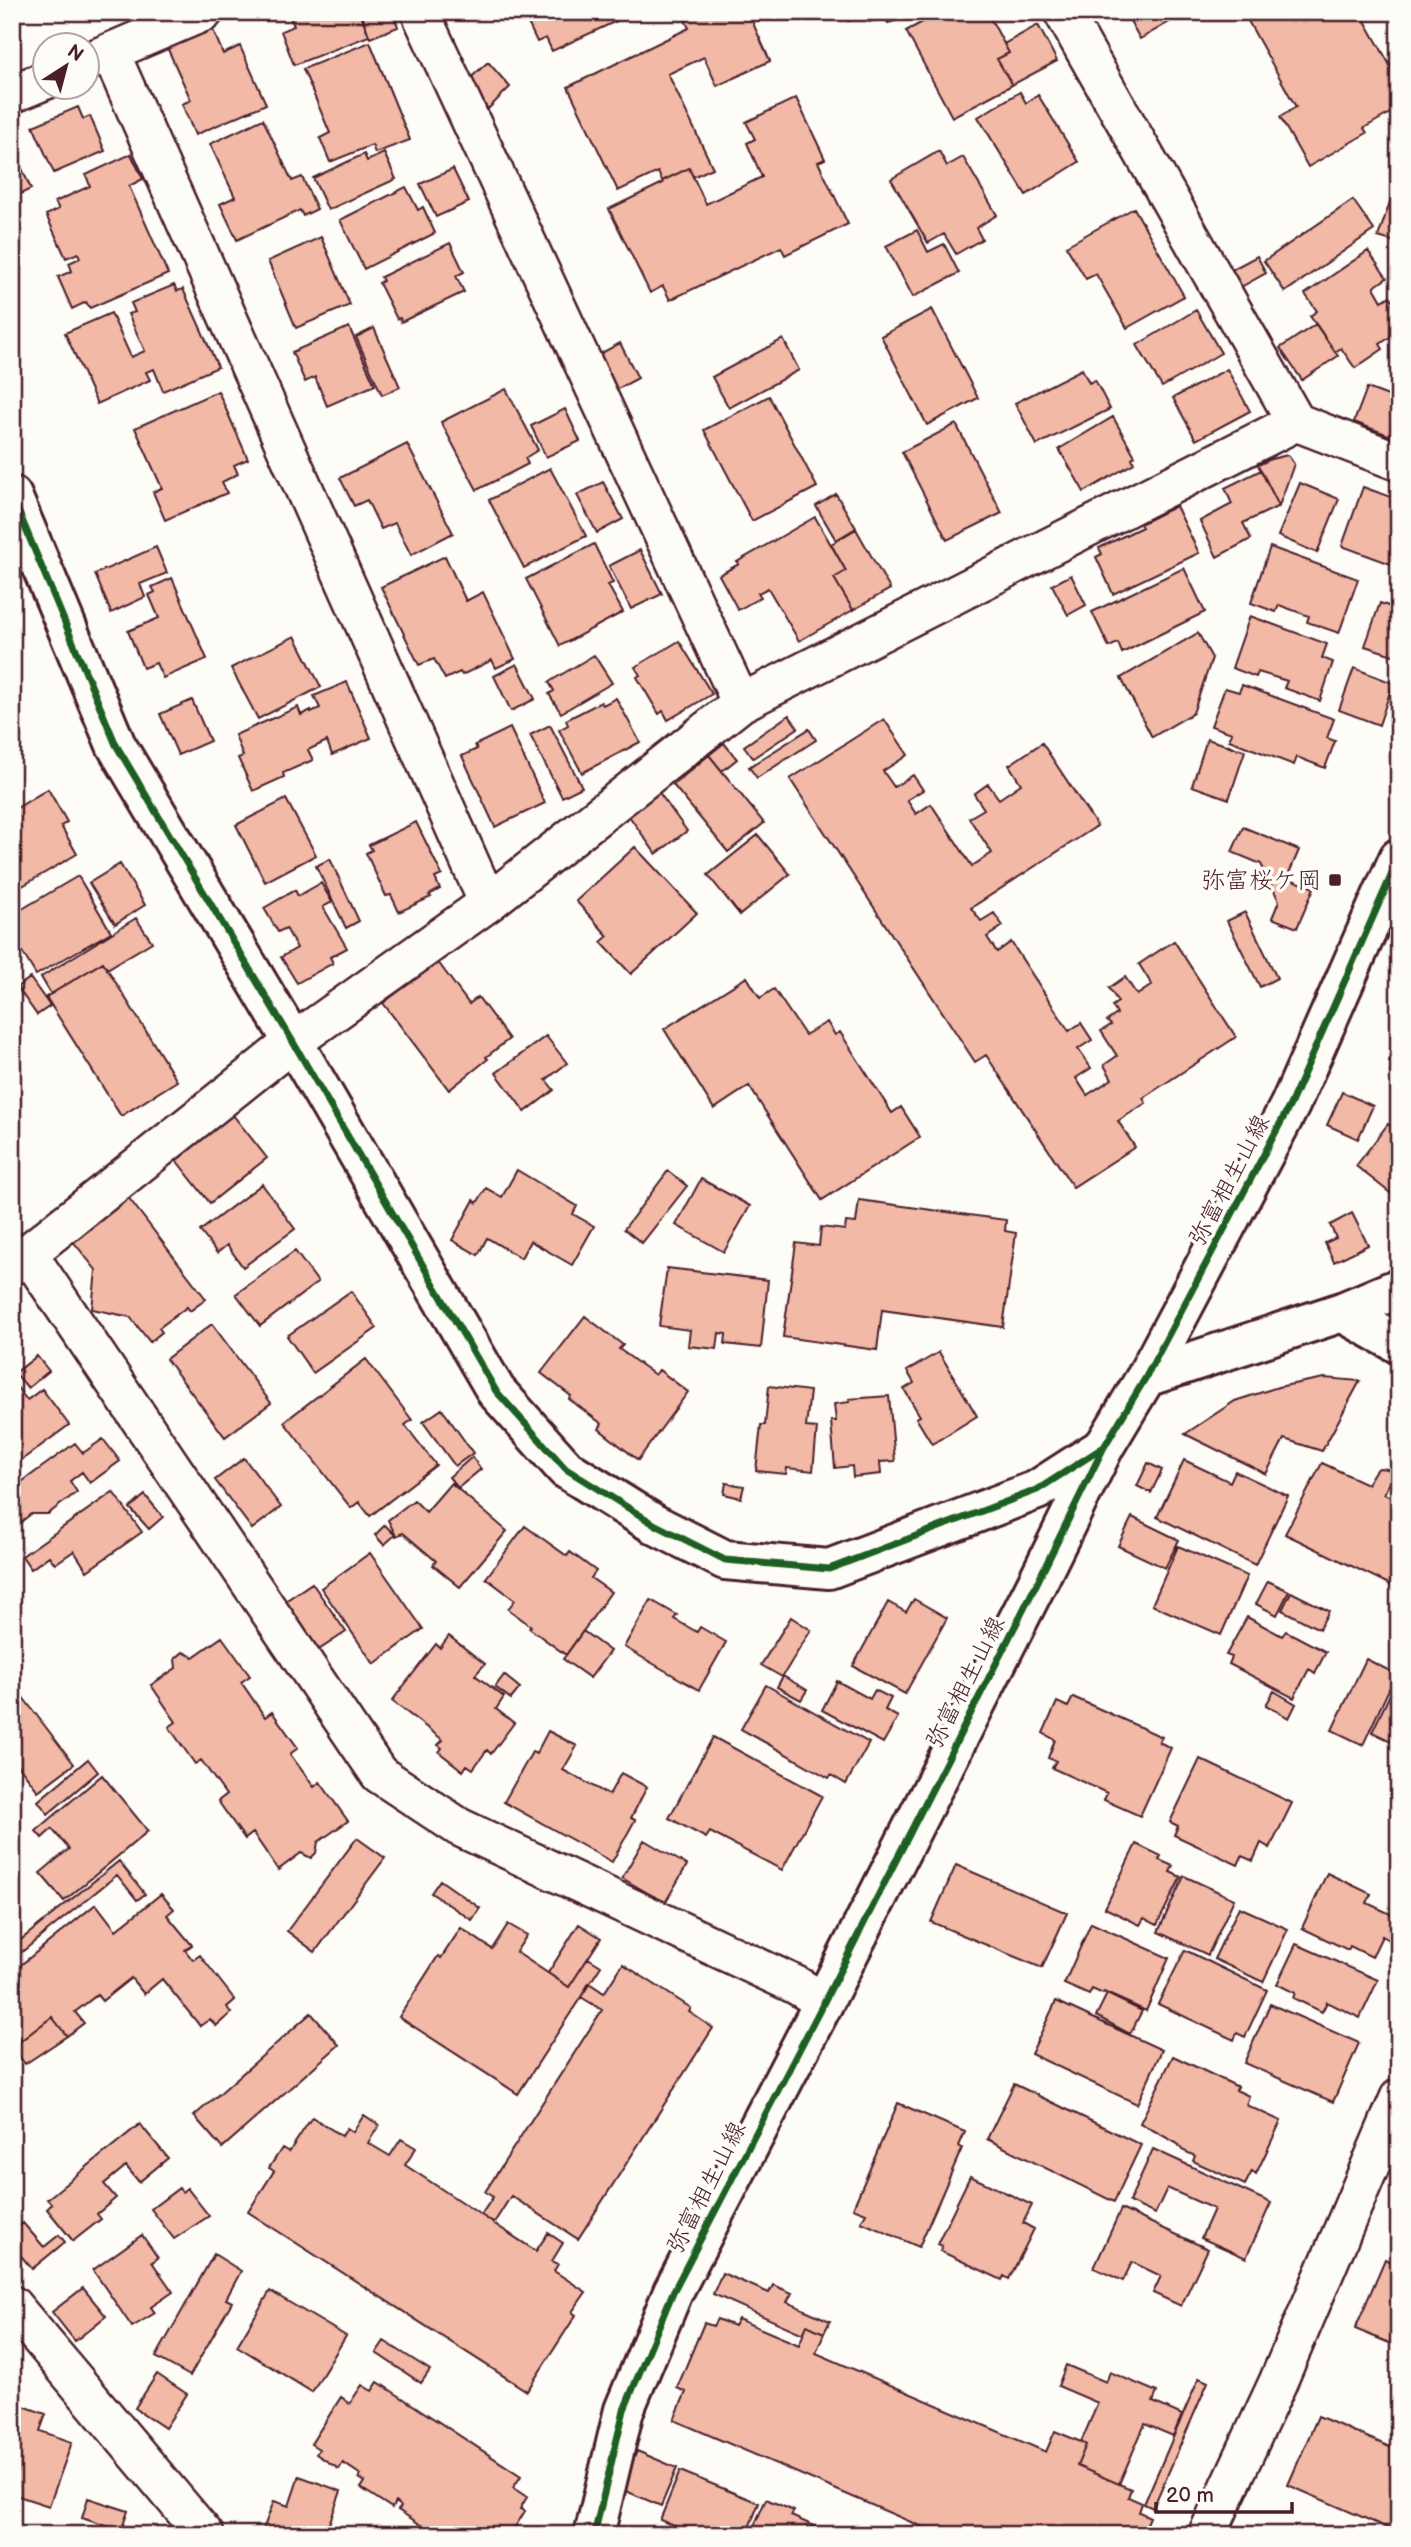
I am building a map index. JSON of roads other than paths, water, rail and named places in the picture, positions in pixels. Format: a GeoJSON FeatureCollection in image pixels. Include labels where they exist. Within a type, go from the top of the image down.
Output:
{"type":"FeatureCollection","features":[{"type":"Feature","properties":{"kind":"street"},"geometry":{"type":"LineString","coordinates":[[102,56],[204,12]]}},
{"type":"Feature","properties":{"kind":"street"},"geometry":{"type":"LineString","coordinates":[[420,12],[741,703]]}},
{"type":"Feature","properties":{"kind":"street"},"geometry":{"type":"LineString","coordinates":[[1063,12],[1296,422],[1399,461]]}},
{"type":"Feature","properties":{"kind":"street"},"geometry":{"type":"LineString","coordinates":[[102,64],[488,903]]}},
{"type":"Feature","properties":{"kind":"street"},"geometry":{"type":"LineString","coordinates":[[12,94],[32,86]]}},
{"type":"Feature","properties":{"kind":"street"},"geometry":{"type":"LineString","coordinates":[[824,2002],[796,1985],[459,1826],[379,1774],[21,1261],[293,1042],[488,903],[741,703],[1296,422]]}},
{"type":"Feature","properties":{"kind":"street"},"geometry":{"type":"LineString","coordinates":[[12,496],[116,745],[496,1391],[566,1469],[654,1524],[725,1560],[829,1569],[1037,1490],[1104,1447]]}},
{"type":"Feature","properties":{"kind":"street","name":"弥富相生山線"},"geometry":{"type":"LineString","coordinates":[[594,2535],[624,2410],[673,2292],[824,2002],[1104,1447],[1146,1377],[1290,1105],[1399,858]]}},
{"type":"Feature","properties":{"kind":"street"},"geometry":{"type":"LineString","coordinates":[[1146,1377],[1342,1312],[1399,1288]]}},
{"type":"Feature","properties":{"kind":"street"},"geometry":{"type":"LineString","coordinates":[[1342,1312],[1399,1344]]}},
{"type":"Feature","properties":{"kind":"street"},"geometry":{"type":"LineString","coordinates":[[1207,2535],[1278,2382],[1399,2098]]}},
{"type":"Feature","properties":{"kind":"street"},"geometry":{"type":"LineString","coordinates":[[12,2305],[205,2535]]}},
{"type":"Feature","properties":{"kind":"place","name":"弥富桜ケ岡"},"geometry":{"type":"Point","coordinates":[1335,880]}}]}
